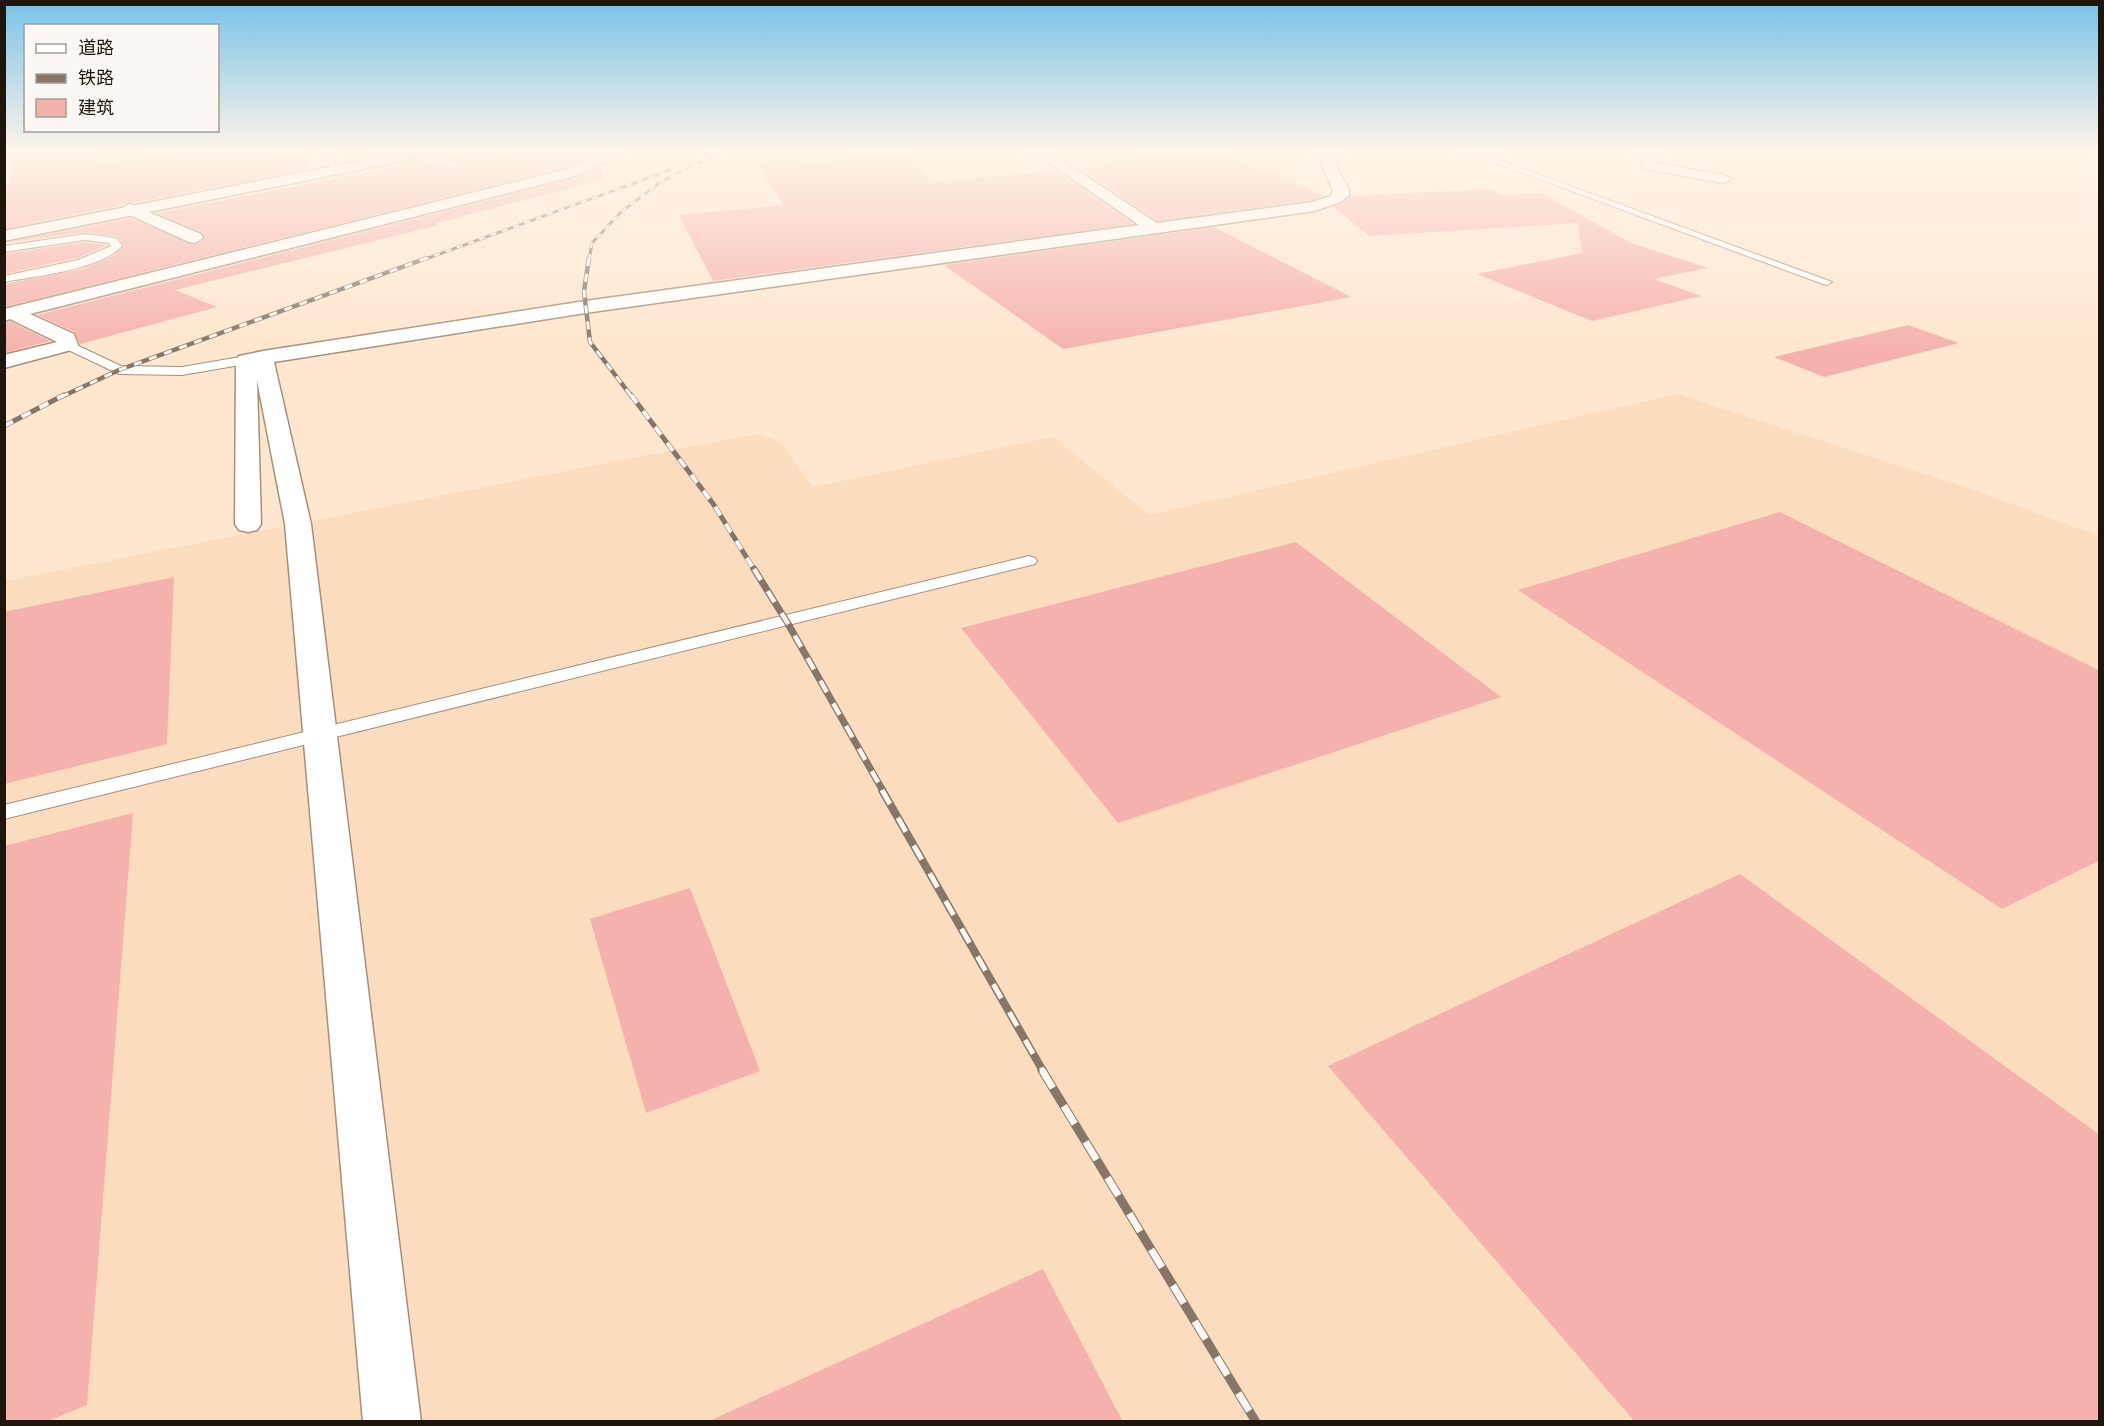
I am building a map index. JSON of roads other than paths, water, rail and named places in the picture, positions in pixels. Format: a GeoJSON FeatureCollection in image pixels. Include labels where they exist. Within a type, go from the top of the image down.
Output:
{"type":"FeatureCollection","features":[{"type":"Feature","properties":{"kind":"street"},"geometry":{"type":"LineString","coordinates":[[4,236],[89,218]]}},
{"type":"Feature","properties":{"kind":"street"},"geometry":{"type":"LineString","coordinates":[[148,218],[195,238]]}},
{"type":"Feature","properties":{"kind":"street"},"geometry":{"type":"LineString","coordinates":[[8,314],[393,218]]}},
{"type":"Feature","properties":{"kind":"street"},"geometry":{"type":"LineString","coordinates":[[1138,218],[1152,227]]}},
{"type":"Feature","properties":{"kind":"street"},"geometry":{"type":"LineString","coordinates":[[255,358],[585,307],[1231,218]]}},
{"type":"Feature","properties":{"kind":"street"},"geometry":{"type":"LineString","coordinates":[[284,245],[312,255]]}},
{"type":"Feature","properties":{"kind":"street"},"geometry":{"type":"LineString","coordinates":[[4,362],[68,345],[67,338],[8,314]]}},
{"type":"Feature","properties":{"kind":"street"},"geometry":{"type":"LineString","coordinates":[[248,524],[255,358]]}},
{"type":"Feature","properties":{"kind":"street"},"geometry":{"type":"LineString","coordinates":[[255,358],[298,524],[392,1422]]}},
{"type":"Feature","properties":{"kind":"lane"},"geometry":{"type":"LineString","coordinates":[[1650,218],[1827,282]]}},
{"type":"Feature","properties":{"kind":"lane"},"geometry":{"type":"LineString","coordinates":[[4,249],[85,237],[106,238],[112,240],[117,246],[110,252],[95,258],[4,279]]}},
{"type":"Feature","properties":{"kind":"lane"},"geometry":{"type":"LineString","coordinates":[[68,345],[119,370],[183,371],[255,358]]}},
{"type":"Feature","properties":{"kind":"lane"},"geometry":{"type":"LineString","coordinates":[[4,812],[1029,561]]}},
{"type":"Feature","properties":{"kind":"railway"},"geometry":{"type":"LineString","coordinates":[[423,260],[540,218]]}},
{"type":"Feature","properties":{"kind":"railway"},"geometry":{"type":"LineString","coordinates":[[589,260],[592,243],[616,218]]}},
{"type":"Feature","properties":{"kind":"railway"},"geometry":{"type":"LineString","coordinates":[[61,397],[119,370],[427,258]]}},
{"type":"Feature","properties":{"kind":"railway"},"geometry":{"type":"LineString","coordinates":[[589,258],[584,291],[590,342],[632,397]]}},
{"type":"Feature","properties":{"kind":"railway"},"geometry":{"type":"LineString","coordinates":[[4,426],[64,395]]}},
{"type":"Feature","properties":{"kind":"railway"},"geometry":{"type":"LineString","coordinates":[[631,395],[714,505],[755,571]]}},
{"type":"Feature","properties":{"kind":"railway"},"geometry":{"type":"LineString","coordinates":[[754,569],[787,622],[883,791]]}},
{"type":"Feature","properties":{"kind":"railway"},"geometry":{"type":"LineString","coordinates":[[882,790],[1043,1071]]}},
{"type":"Feature","properties":{"kind":"railway"},"geometry":{"type":"LineString","coordinates":[[1042,1070],[1256,1422]]}}]}
